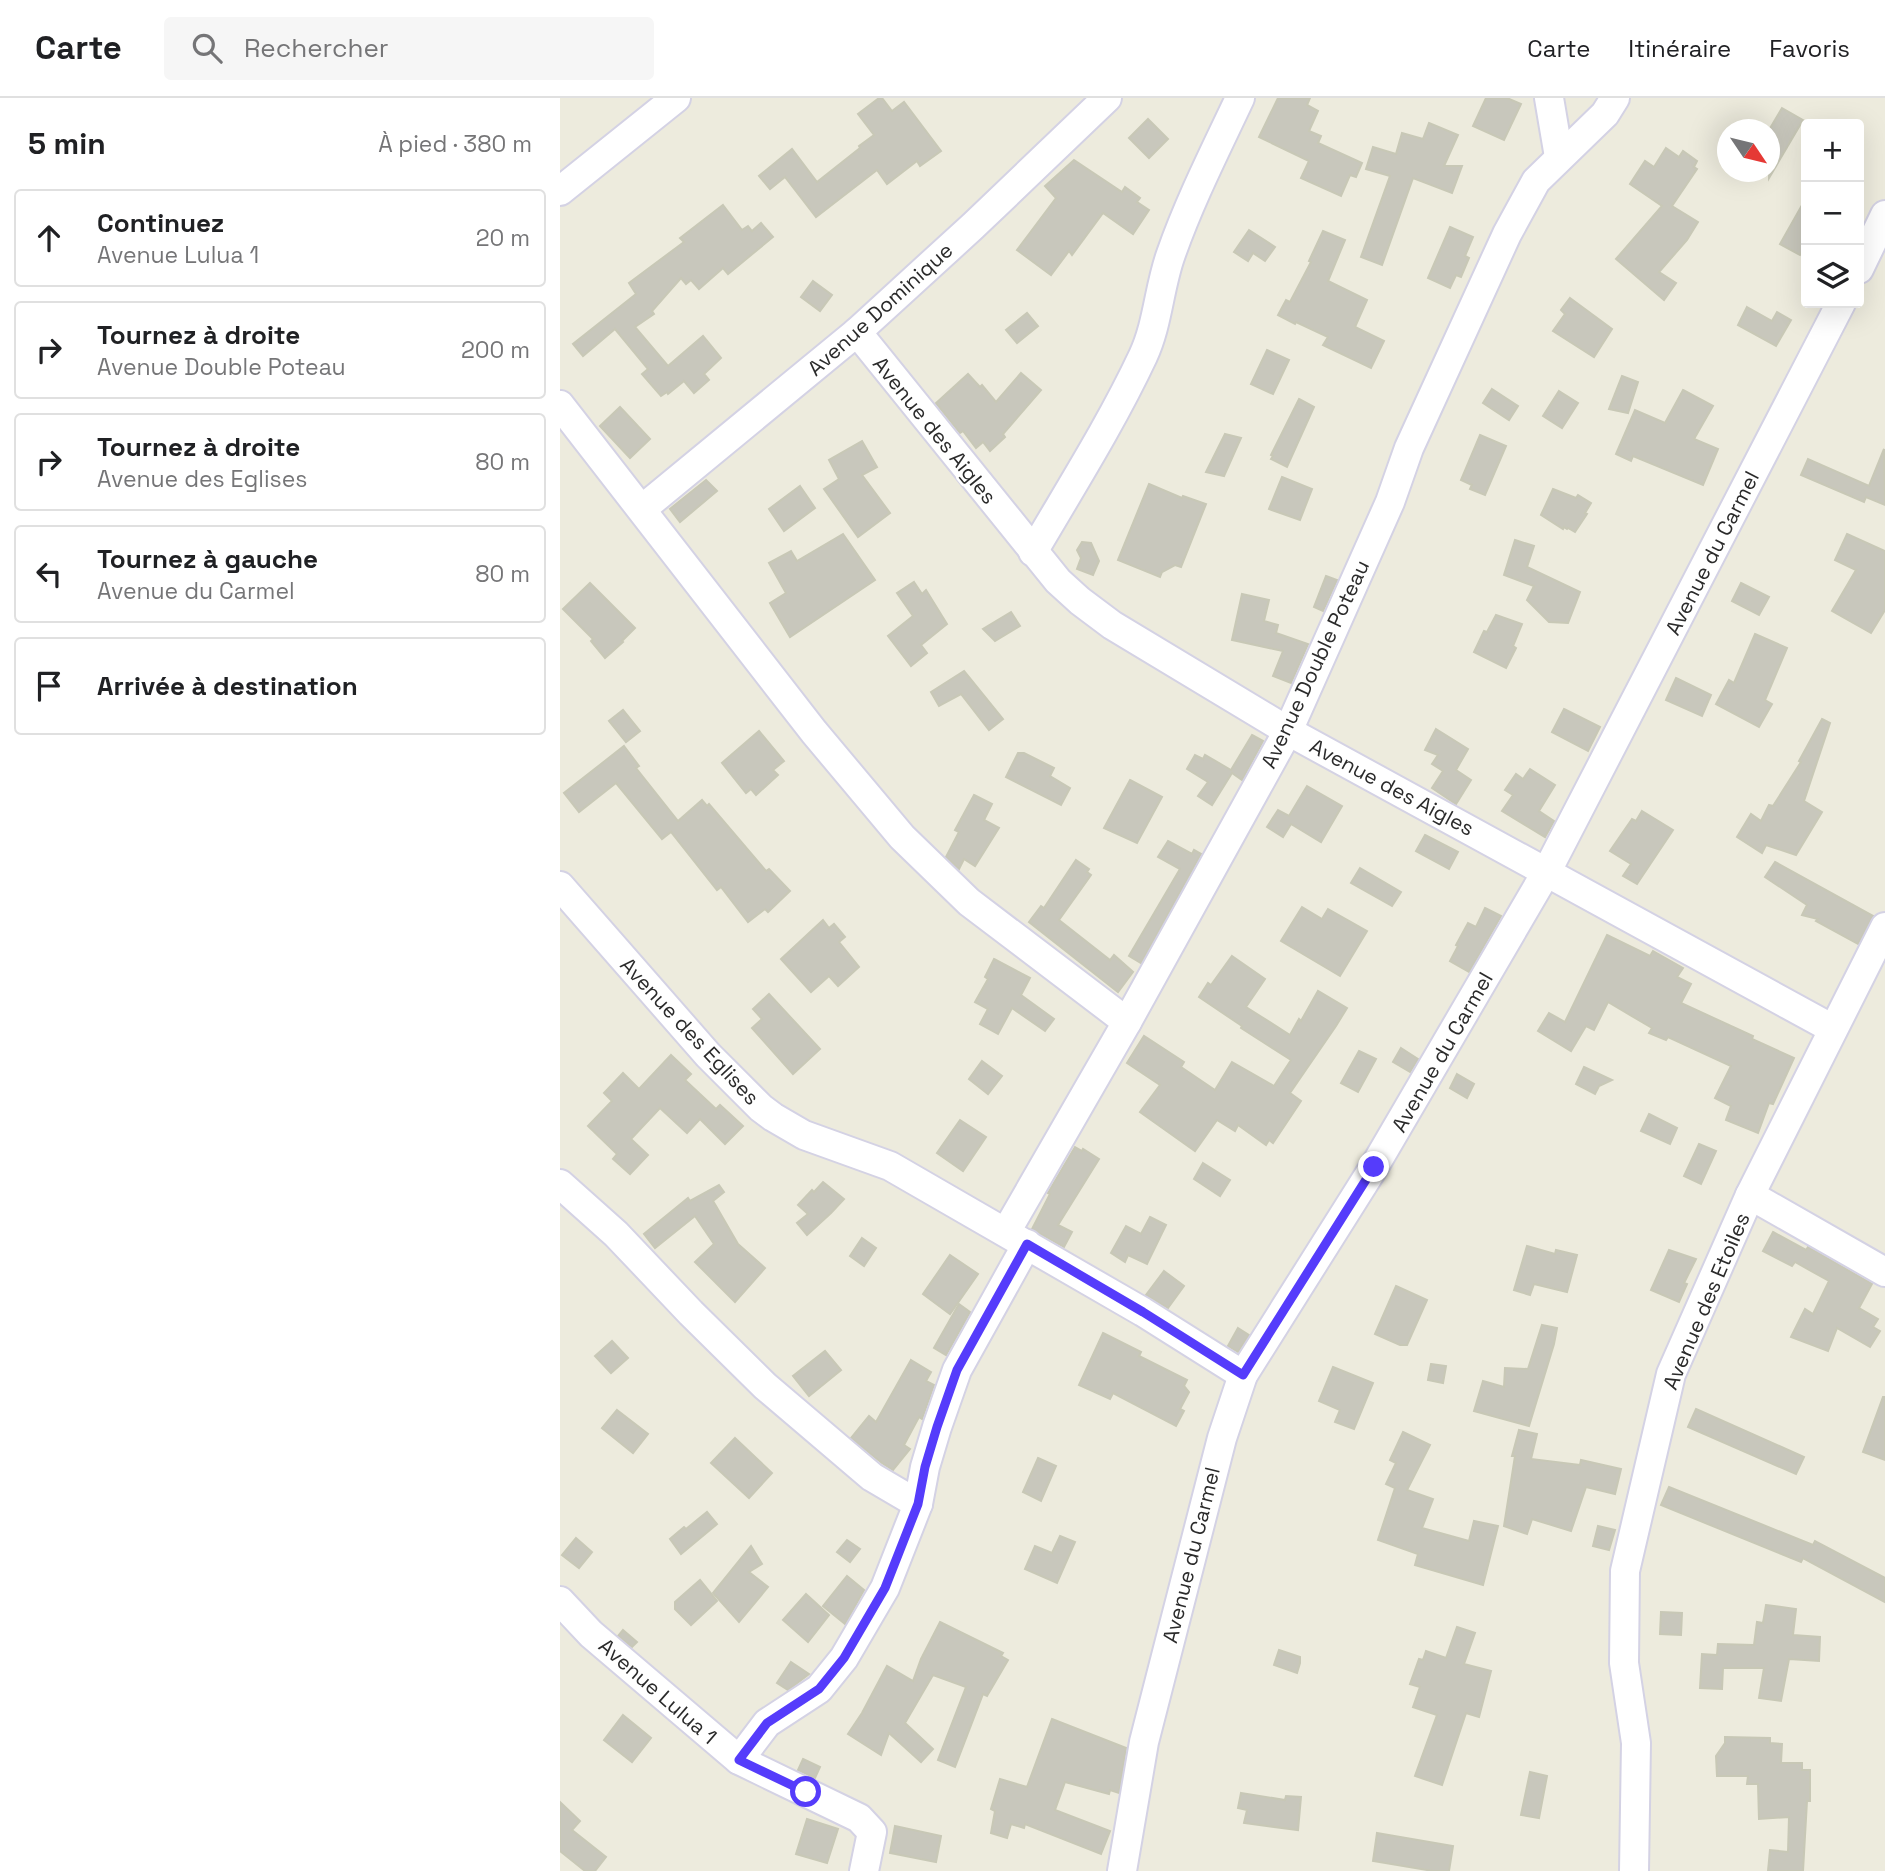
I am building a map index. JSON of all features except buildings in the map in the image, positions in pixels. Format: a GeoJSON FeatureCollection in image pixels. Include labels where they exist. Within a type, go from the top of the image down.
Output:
{"type":"FeatureCollection","features":[{"type":"Feature","properties":{"kind":"street"},"geometry":{"type":"LineString","coordinates":[[560,191],[676,98]]}},
{"type":"Feature","properties":{"kind":"street","name":"Avenue Dominique"},"geometry":{"type":"LineString","coordinates":[[642,509],[857,332],[1107,98]]}},
{"type":"Feature","properties":{"kind":"street"},"geometry":{"type":"LineString","coordinates":[[1033,552],[1102,435],[1143,355],[1153,328],[1170,257],[1187,211],[1240,98]]}},
{"type":"Feature","properties":{"kind":"street"},"geometry":{"type":"LineString","coordinates":[[1549,98],[1559,157]]}},
{"type":"Feature","properties":{"kind":"street","name":"Avenue Double Poteau"},"geometry":{"type":"LineString","coordinates":[[739,1760],[767,1723],[819,1689],[844,1658],[885,1588],[918,1504],[925,1467],[957,1370],[1016,1238],[1127,1022],[1288,731],[1390,502],[1409,448],[1507,234],[1536,181],[1605,114],[1615,98]]}},
{"type":"Feature","properties":{"kind":"street"},"geometry":{"type":"LineString","coordinates":[[1864,259],[1885,215]]}},
{"type":"Feature","properties":{"kind":"street","name":"Avenue du Carmel"},"geometry":{"type":"LineString","coordinates":[[1122,1871],[1148,1728],[1222,1438],[1243,1375],[1374,1167],[1547,871],[1838,308]]}},
{"type":"Feature","properties":{"kind":"street","name":"Avenue des Aigles"},"geometry":{"type":"LineString","coordinates":[[857,332],[1058,581],[1112,625],[1288,731],[1833,1029]]}},
{"type":"Feature","properties":{"kind":"street"},"geometry":{"type":"LineString","coordinates":[[560,405],[814,732],[902,838],[969,902],[1127,1022]]}},
{"type":"Feature","properties":{"kind":"street","name":"Avenue des Eglises"},"geometry":{"type":"LineString","coordinates":[[560,886],[708,1055],[761,1108],[804,1135],[890,1166],[1143,1312],[1243,1375]]}},
{"type":"Feature","properties":{"kind":"street","name":"Avenue des Etoiles"},"geometry":{"type":"LineString","coordinates":[[1634,1871],[1636,1743],[1624,1663],[1625,1571],[1671,1374],[1751,1195],[1885,927]]}},
{"type":"Feature","properties":{"kind":"street"},"geometry":{"type":"LineString","coordinates":[[560,1184],[616,1234],[765,1386],[872,1476],[918,1504]]}},
{"type":"Feature","properties":{"kind":"street"},"geometry":{"type":"LineString","coordinates":[[1751,1195],[1885,1272]]}},
{"type":"Feature","properties":{"kind":"street","name":"Avenue Lulua 1"},"geometry":{"type":"LineString","coordinates":[[560,1601],[592,1634],[739,1760],[859,1818],[872,1832],[864,1871]]}},
{"type":"Feature","properties":{"kind":"route"},"geometry":{"type":"LineString","coordinates":[[806,1792],[739,1760],[767,1723],[819,1689],[844,1658],[885,1588],[918,1504],[925,1467],[957,1370],[1027,1244],[1243,1375],[1374,1167]]}}]}
